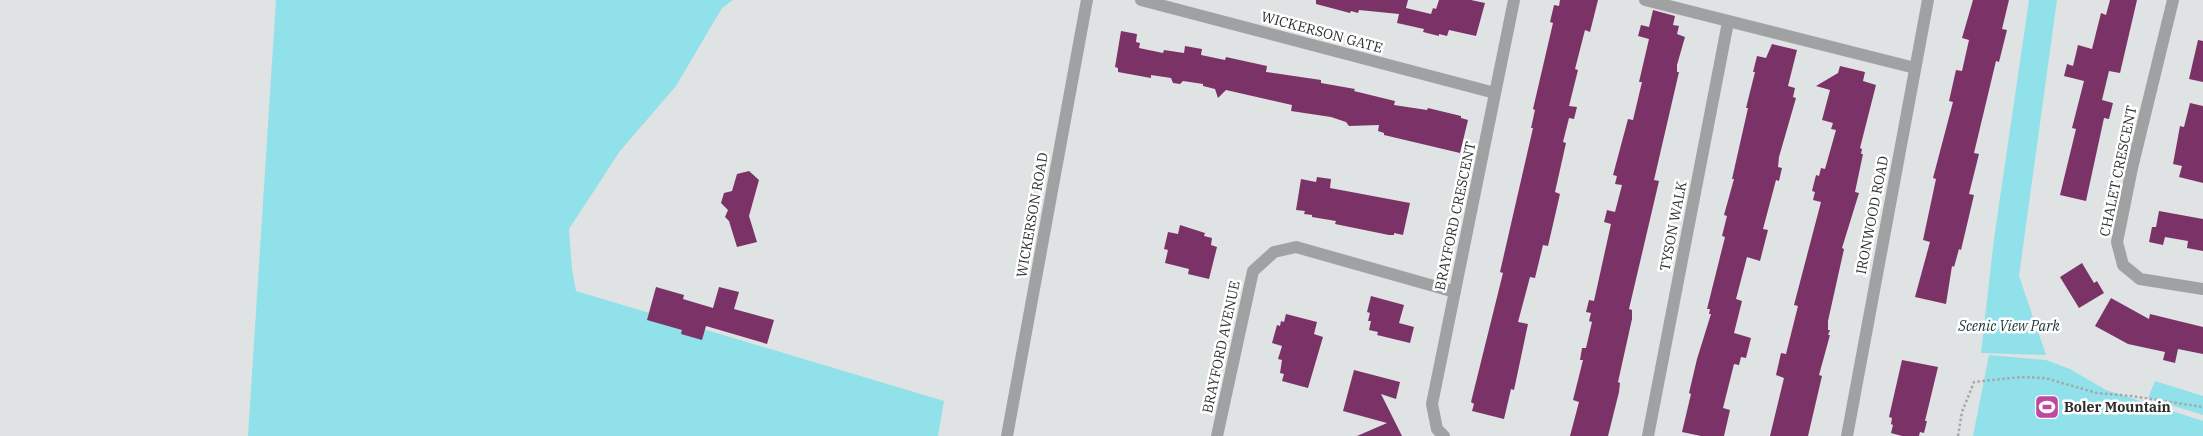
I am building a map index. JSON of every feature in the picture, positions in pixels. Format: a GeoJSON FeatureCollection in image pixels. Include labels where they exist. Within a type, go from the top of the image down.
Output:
{"type":"FeatureCollection","features":[{"type":"Feature","properties":{"kind":"street","name":"WICKERSON ROAD"},"geometry":{"type":"LineString","coordinates":[[1007,436],[1087,0]]}},
{"type":"Feature","properties":{"kind":"street","name":"WICKERSON GATE"},"geometry":{"type":"LineString","coordinates":[[1140,0],[1496,93]]}},
{"type":"Feature","properties":{"kind":"street","name":"BRAYFORD CRESCENT"},"geometry":{"type":"LineString","coordinates":[[1444,436],[1437,429],[1432,404],[1514,0]]}},
{"type":"Feature","properties":{"kind":"street"},"geometry":{"type":"LineString","coordinates":[[1645,0],[1915,68]]}},
{"type":"Feature","properties":{"kind":"street","name":"IRONWOOD ROAD"},"geometry":{"type":"LineString","coordinates":[[1847,436],[1928,0]]}},
{"type":"Feature","properties":{"kind":"street","name":"CHALET CRESCENT"},"geometry":{"type":"LineString","coordinates":[[2173,0],[2116,242],[2123,265],[2140,279],[2203,289]]}},
{"type":"Feature","properties":{"kind":"street","name":"TYSON WALK"},"geometry":{"type":"LineString","coordinates":[[1648,436],[1728,22]]}},
{"type":"Feature","properties":{"kind":"street","name":"BRAYFORD AVENUE"},"geometry":{"type":"LineString","coordinates":[[1217,436],[1253,271],[1274,252],[1296,247],[1455,292]]}},
{"type":"Feature","properties":{"kind":"path"},"geometry":{"type":"LineString","coordinates":[[1958,436],[1962,412],[1974,382],[2044,378],[2097,393],[2203,407]]}},
{"type":"Feature","properties":{"kind":"green space"},"geometry":{"type":"Polygon","coordinates":[[[276,0],[733,0],[722,8],[676,86],[620,151],[569,229],[572,269],[576,291],[944,401],[938,436],[248,436],[276,0]]]}},
{"type":"Feature","properties":{"kind":"green space","name":"Scenic View Park"},"geometry":{"type":"Polygon","coordinates":[[[2029,0],[2057,0],[2019,276],[2046,355],[1981,353],[1994,239],[2029,0]]]}},
{"type":"Feature","properties":{"kind":"green space"},"geometry":{"type":"Polygon","coordinates":[[[1989,355],[2046,360],[2070,369],[2106,390],[2203,421],[2203,436],[1973,436],[1989,355]]]}},
{"type":"Feature","properties":{"kind":"green space"},"geometry":{"type":"Polygon","coordinates":[[[2155,381],[2203,396],[2203,415],[2148,398],[2155,381]]]}},
{"type":"Feature","properties":{"kind":"building"},"geometry":{"type":"Polygon","coordinates":[[[1316,0],[1408,0],[1406,8],[1431,14],[1433,8],[1436,9],[1439,0],[1471,0],[1485,3],[1476,36],[1449,30],[1447,36],[1439,34],[1439,36],[1423,32],[1424,29],[1397,23],[1399,14],[1359,10],[1358,13],[1351,11],[1350,13],[1316,4],[1316,0]]]}},
{"type":"Feature","properties":{"kind":"building"},"geometry":{"type":"Polygon","coordinates":[[[1560,0],[1598,0],[1590,32],[1585,30],[1575,69],[1578,70],[1569,106],[1577,107],[1574,119],[1569,118],[1563,142],[1566,143],[1555,192],[1560,194],[1548,246],[1543,245],[1535,278],[1530,277],[1518,322],[1528,324],[1514,390],[1511,389],[1504,419],[1472,411],[1474,404],[1471,402],[1503,273],[1500,272],[1533,128],[1531,128],[1535,110],[1533,109],[1553,23],[1550,22],[1554,5],[1559,6],[1560,0]]]}},
{"type":"Feature","properties":{"kind":"building"},"geometry":{"type":"Polygon","coordinates":[[[1973,0],[2009,0],[2002,29],[2007,30],[1999,62],[1996,61],[1974,153],[1979,154],[1969,194],[1974,195],[1961,250],[1959,249],[1954,267],[1952,266],[1946,304],[1915,297],[1930,242],[1923,240],[1936,179],[1933,178],[1953,102],[1949,101],[1956,70],[1962,71],[1969,40],[1962,38],[1973,0]]]}},
{"type":"Feature","properties":{"kind":"building"},"geometry":{"type":"Polygon","coordinates":[[[2110,0],[2137,0],[2120,73],[2109,71],[2102,100],[2113,103],[2109,119],[2104,118],[2086,201],[2060,195],[2076,129],[2072,128],[2084,81],[2064,76],[2067,64],[2073,66],[2078,45],[2092,49],[2101,13],[2106,15],[2110,0]]]}},
{"type":"Feature","properties":{"kind":"building"},"geometry":{"type":"Polygon","coordinates":[[[1653,10],[1675,16],[1673,25],[1679,26],[1677,34],[1685,37],[1677,65],[1677,72],[1679,72],[1654,180],[1659,181],[1629,309],[1632,310],[1632,319],[1618,382],[1620,383],[1619,392],[1608,436],[1570,436],[1579,402],[1573,400],[1583,360],[1580,360],[1582,348],[1586,348],[1592,322],[1589,321],[1591,313],[1586,312],[1589,300],[1594,301],[1611,224],[1604,222],[1607,210],[1615,212],[1622,185],[1615,184],[1617,176],[1613,175],[1628,119],[1633,120],[1642,82],[1639,82],[1649,39],[1638,36],[1641,25],[1649,27],[1653,10]]]}},
{"type":"Feature","properties":{"kind":"building"},"geometry":{"type":"Polygon","coordinates":[[[1121,31],[1137,34],[1136,42],[1140,43],[1139,48],[1163,53],[1164,50],[1184,53],[1185,46],[1202,49],[1201,55],[1225,60],[1226,57],[1267,66],[1266,72],[1321,80],[1321,83],[1355,89],[1354,91],[1395,101],[1394,105],[1427,110],[1428,108],[1461,116],[1461,118],[1468,120],[1460,153],[1384,135],[1384,133],[1378,131],[1379,125],[1349,126],[1346,122],[1331,117],[1291,111],[1292,105],[1226,90],[1218,98],[1215,89],[1203,86],[1203,84],[1183,81],[1180,84],[1173,83],[1171,78],[1151,75],[1151,78],[1118,72],[1118,68],[1115,67],[1121,31]]]}},
{"type":"Feature","properties":{"kind":"building"},"geometry":{"type":"Polygon","coordinates":[[[2198,40],[2203,41],[2203,82],[2189,79],[2198,40]]]}},
{"type":"Feature","properties":{"kind":"building"},"geometry":{"type":"Polygon","coordinates":[[[1772,44],[1797,50],[1788,86],[1795,88],[1793,97],[1796,98],[1779,157],[1778,167],[1782,168],[1779,181],[1776,180],[1763,229],[1768,230],[1760,261],[1747,257],[1736,299],[1742,301],[1734,333],[1751,338],[1746,358],[1741,357],[1739,365],[1734,364],[1723,408],[1730,410],[1724,436],[1701,436],[1682,432],[1691,394],[1689,393],[1711,314],[1709,314],[1710,309],[1707,309],[1725,237],[1722,236],[1727,216],[1724,215],[1734,179],[1732,179],[1755,72],[1753,72],[1757,56],[1766,58],[1772,44]]]}},
{"type":"Feature","properties":{"kind":"building"},"geometry":{"type":"Polygon","coordinates":[[[1840,66],[1865,72],[1863,81],[1876,85],[1860,148],[1862,149],[1861,154],[1863,154],[1855,192],[1859,193],[1842,248],[1844,249],[1828,321],[1828,330],[1830,330],[1828,335],[1830,335],[1819,375],[1822,376],[1808,436],[1770,436],[1784,378],[1776,375],[1781,353],[1786,354],[1798,306],[1794,305],[1821,202],[1813,200],[1815,192],[1812,191],[1816,175],[1819,176],[1821,168],[1825,169],[1836,130],[1831,129],[1833,123],[1822,120],[1830,90],[1816,86],[1838,73],[1840,66]]]}},
{"type":"Feature","properties":{"kind":"building"},"geometry":{"type":"Polygon","coordinates":[[[2190,103],[2203,106],[2203,183],[2179,177],[2182,166],[2173,164],[2180,126],[2184,127],[2190,103]]]}},
{"type":"Feature","properties":{"kind":"building"},"geometry":{"type":"Polygon","coordinates":[[[749,171],[759,180],[749,216],[757,242],[737,247],[729,221],[725,217],[728,210],[721,203],[724,193],[732,191],[737,174],[749,171]]]}},
{"type":"Feature","properties":{"kind":"building"},"geometry":{"type":"Polygon","coordinates":[[[1317,177],[1331,179],[1330,188],[1410,203],[1403,235],[1394,233],[1394,235],[1389,235],[1335,224],[1336,221],[1312,217],[1312,215],[1304,214],[1305,211],[1296,210],[1301,179],[1316,182],[1317,177]]]}},
{"type":"Feature","properties":{"kind":"building"},"geometry":{"type":"Polygon","coordinates":[[[2159,211],[2203,219],[2203,251],[2187,248],[2188,241],[2165,237],[2163,245],[2149,242],[2152,227],[2156,227],[2159,211]]]}},
{"type":"Feature","properties":{"kind":"building"},"geometry":{"type":"Polygon","coordinates":[[[1180,225],[1205,233],[1204,236],[1212,238],[1211,245],[1217,247],[1209,279],[1188,274],[1189,269],[1165,263],[1168,250],[1164,249],[1168,232],[1178,234],[1180,225]]]}},
{"type":"Feature","properties":{"kind":"building"},"geometry":{"type":"Polygon","coordinates":[[[2082,263],[2094,283],[2097,281],[2104,293],[2079,308],[2060,277],[2082,263]]]}},
{"type":"Feature","properties":{"kind":"building"},"geometry":{"type":"Polygon","coordinates":[[[656,287],[684,295],[683,299],[713,308],[719,287],[739,292],[734,309],[774,320],[767,344],[706,326],[702,340],[681,334],[682,330],[647,320],[656,287]]]}},
{"type":"Feature","properties":{"kind":"building"},"geometry":{"type":"Polygon","coordinates":[[[1371,296],[1404,305],[1399,323],[1414,327],[1410,343],[1377,335],[1378,332],[1369,330],[1371,321],[1368,321],[1370,313],[1367,312],[1371,296]]]}},
{"type":"Feature","properties":{"kind":"building"},"geometry":{"type":"Polygon","coordinates":[[[2111,298],[2149,319],[2150,314],[2203,327],[2203,354],[2178,349],[2175,363],[2163,360],[2165,352],[2128,344],[2095,326],[2111,298]]]}},
{"type":"Feature","properties":{"kind":"building"},"geometry":{"type":"Polygon","coordinates":[[[1286,314],[1317,322],[1314,334],[1323,337],[1308,388],[1282,381],[1284,374],[1280,373],[1282,360],[1278,359],[1282,346],[1272,343],[1277,325],[1280,326],[1281,321],[1284,322],[1286,314]]]}},
{"type":"Feature","properties":{"kind":"building"},"geometry":{"type":"Polygon","coordinates":[[[1902,360],[1938,367],[1925,421],[1927,421],[1924,433],[1920,432],[1919,436],[1902,436],[1891,433],[1893,425],[1891,424],[1892,418],[1889,417],[1902,360]]]}},
{"type":"Feature","properties":{"kind":"building"},"geometry":{"type":"Polygon","coordinates":[[[1354,370],[1400,382],[1396,399],[1381,394],[1402,436],[1357,436],[1387,423],[1343,411],[1354,370]]]}},
{"type":"Feature","properties":{"kind":"place","name":"Boler Mountain"},"geometry":{"type":"Point","coordinates":[2047,407]}}]}
